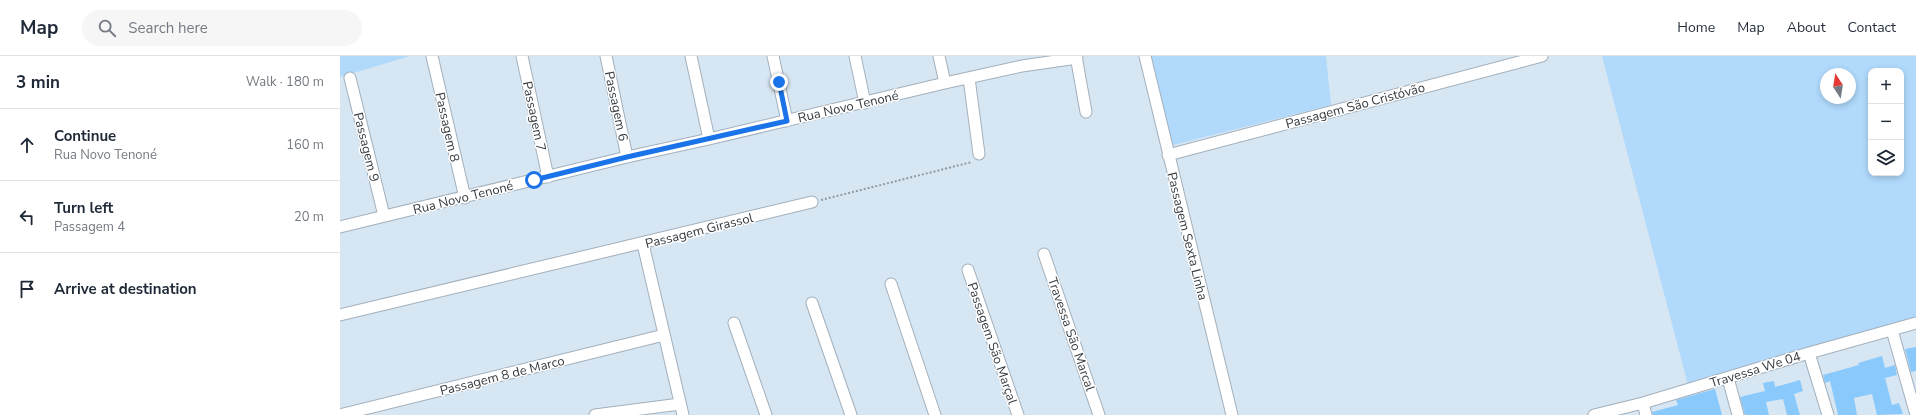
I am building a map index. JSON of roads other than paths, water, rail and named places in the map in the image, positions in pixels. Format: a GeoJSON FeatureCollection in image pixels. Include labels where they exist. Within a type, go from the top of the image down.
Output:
{"type":"FeatureCollection","features":[{"type":"Feature","properties":{"kind":"street","name":"Passagem 8"},"geometry":{"type":"LineString","coordinates":[[432,56],[465,198]]}},
{"type":"Feature","properties":{"kind":"street","name":"Passagem 7"},"geometry":{"type":"LineString","coordinates":[[522,56],[548,176]]}},
{"type":"Feature","properties":{"kind":"street","name":"Passagem 6"},"geometry":{"type":"LineString","coordinates":[[606,56],[627,157]]}},
{"type":"Feature","properties":{"kind":"street"},"geometry":{"type":"LineString","coordinates":[[691,56],[709,139]]}},
{"type":"Feature","properties":{"kind":"street"},"geometry":{"type":"LineString","coordinates":[[774,56],[787,121]]}},
{"type":"Feature","properties":{"kind":"street"},"geometry":{"type":"LineString","coordinates":[[855,56],[865,103]]}},
{"type":"Feature","properties":{"kind":"street"},"geometry":{"type":"LineString","coordinates":[[939,56],[945,83]]}},
{"type":"Feature","properties":{"kind":"street","name":"Passagem Sexta Linha"},"geometry":{"type":"LineString","coordinates":[[1145,56],[1232,415]]}},
{"type":"Feature","properties":{"kind":"street","name":"Passagem São Cristóvão"},"geometry":{"type":"LineString","coordinates":[[1168,155],[1542,56]]}},
{"type":"Feature","properties":{"kind":"street","name":"Rua Novo Tenoné"},"geometry":{"type":"LineString","coordinates":[[340,227],[465,198],[627,157],[970,78],[1021,61],[1077,57]]}},
{"type":"Feature","properties":{"kind":"street"},"geometry":{"type":"LineString","coordinates":[[1077,57],[1086,112]]}},
{"type":"Feature","properties":{"kind":"street","name":"Passagem 9"},"geometry":{"type":"LineString","coordinates":[[350,78],[384,216]]}},
{"type":"Feature","properties":{"kind":"street"},"geometry":{"type":"LineString","coordinates":[[970,78],[979,154]]}},
{"type":"Feature","properties":{"kind":"street","name":"Passagem Girassol"},"geometry":{"type":"LineString","coordinates":[[340,315],[643,244],[812,202]]}},
{"type":"Feature","properties":{"kind":"street"},"geometry":{"type":"LineString","coordinates":[[643,244],[683,415]]}},
{"type":"Feature","properties":{"kind":"street","name":"Travessa São Marcal"},"geometry":{"type":"LineString","coordinates":[[1044,254],[1099,415]]}},
{"type":"Feature","properties":{"kind":"street","name":"Passagem São Marçal"},"geometry":{"type":"LineString","coordinates":[[968,270],[1018,415]]}},
{"type":"Feature","properties":{"kind":"street"},"geometry":{"type":"LineString","coordinates":[[890,284],[935,415]]}},
{"type":"Feature","properties":{"kind":"street"},"geometry":{"type":"LineString","coordinates":[[812,303],[851,415]]}},
{"type":"Feature","properties":{"kind":"street"},"geometry":{"type":"LineString","coordinates":[[734,323],[766,415]]}},
{"type":"Feature","properties":{"kind":"street","name":"Travessa We 04"},"geometry":{"type":"LineString","coordinates":[[1594,415],[1643,403],[1809,352],[1916,324]]}},
{"type":"Feature","properties":{"kind":"street"},"geometry":{"type":"LineString","coordinates":[[1892,330],[1916,415]]}},
{"type":"Feature","properties":{"kind":"street","name":"Passagem 8 de Marco"},"geometry":{"type":"LineString","coordinates":[[340,415],[664,335]]}},
{"type":"Feature","properties":{"kind":"street"},"geometry":{"type":"LineString","coordinates":[[1809,352],[1828,415]]}},
{"type":"Feature","properties":{"kind":"street"},"geometry":{"type":"LineString","coordinates":[[1728,378],[1738,415]]}},
{"type":"Feature","properties":{"kind":"street"},"geometry":{"type":"LineString","coordinates":[[1643,403],[1646,415]]}},
{"type":"Feature","properties":{"kind":"street"},"geometry":{"type":"LineString","coordinates":[[595,415],[680,404]]}}]}
